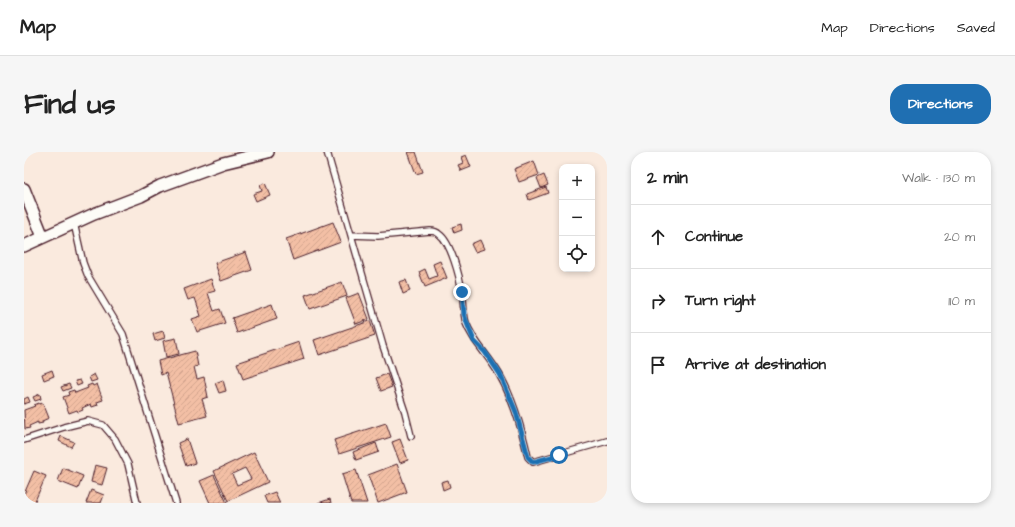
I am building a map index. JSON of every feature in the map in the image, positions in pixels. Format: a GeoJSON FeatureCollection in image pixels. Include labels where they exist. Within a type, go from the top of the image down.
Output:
{"type":"FeatureCollection","features":[{"type":"Feature","properties":{"kind":"street"},"geometry":{"type":"LineString","coordinates":[[24,246],[74,223],[141,196],[160,186],[223,163],[268,152]]}},
{"type":"Feature","properties":{"kind":"street"},"geometry":{"type":"LineString","coordinates":[[24,189],[43,237]]}},
{"type":"Feature","properties":{"kind":"lane"},"geometry":{"type":"LineString","coordinates":[[327,152],[383,346],[405,412],[411,436]]}},
{"type":"Feature","properties":{"kind":"lane"},"geometry":{"type":"LineString","coordinates":[[74,223],[83,263],[88,276],[123,334],[176,503]]}},
{"type":"Feature","properties":{"kind":"lane"},"geometry":{"type":"LineString","coordinates":[[351,235],[378,236],[430,231],[438,233],[443,237],[450,249],[459,276],[467,323],[474,341],[485,352],[500,374],[516,412],[528,457],[531,461],[533,462],[607,441]]}},
{"type":"Feature","properties":{"kind":"lane"},"geometry":{"type":"LineString","coordinates":[[24,440],[88,421],[103,425],[115,439],[128,464],[137,503]]}},
{"type":"Feature","properties":{"kind":"building"},"geometry":{"type":"Polygon","coordinates":[[[408,152],[416,152],[423,172],[416,174],[408,152]]]}},
{"type":"Feature","properties":{"kind":"building"},"geometry":{"type":"Polygon","coordinates":[[[466,155],[471,167],[461,171],[458,165],[463,163],[461,157],[466,155]]]}},
{"type":"Feature","properties":{"kind":"building"},"geometry":{"type":"Polygon","coordinates":[[[534,161],[539,175],[519,182],[514,169],[534,161]]]}},
{"type":"Feature","properties":{"kind":"building"},"geometry":{"type":"Polygon","coordinates":[[[544,175],[548,185],[541,188],[537,178],[544,175]]]}},
{"type":"Feature","properties":{"kind":"building"},"geometry":{"type":"Polygon","coordinates":[[[265,183],[270,195],[256,201],[253,194],[262,191],[260,185],[265,183]]]}},
{"type":"Feature","properties":{"kind":"building"},"geometry":{"type":"Polygon","coordinates":[[[546,187],[548,193],[529,200],[527,194],[546,187]]]}},
{"type":"Feature","properties":{"kind":"building"},"geometry":{"type":"Polygon","coordinates":[[[333,222],[341,242],[293,260],[286,239],[333,222]]]}},
{"type":"Feature","properties":{"kind":"building"},"geometry":{"type":"Polygon","coordinates":[[[461,224],[462,230],[454,233],[452,227],[461,224]]]}},
{"type":"Feature","properties":{"kind":"building"},"geometry":{"type":"Polygon","coordinates":[[[480,240],[484,249],[475,252],[471,244],[480,240]]]}},
{"type":"Feature","properties":{"kind":"building"},"geometry":{"type":"Polygon","coordinates":[[[246,252],[252,270],[221,281],[215,263],[246,252]]]}},
{"type":"Feature","properties":{"kind":"building"},"geometry":{"type":"Polygon","coordinates":[[[440,261],[447,278],[425,287],[419,272],[425,269],[429,279],[437,276],[433,264],[440,261]]]}},
{"type":"Feature","properties":{"kind":"building"},"geometry":{"type":"Polygon","coordinates":[[[211,279],[215,291],[208,293],[214,311],[220,309],[225,323],[197,332],[192,319],[201,316],[195,298],[188,300],[184,289],[211,279]]]}},
{"type":"Feature","properties":{"kind":"building"},"geometry":{"type":"Polygon","coordinates":[[[406,280],[410,291],[403,294],[399,282],[406,280]]]}},
{"type":"Feature","properties":{"kind":"building"},"geometry":{"type":"Polygon","coordinates":[[[342,282],[347,296],[310,309],[305,295],[342,282]]]}},
{"type":"Feature","properties":{"kind":"building"},"geometry":{"type":"Polygon","coordinates":[[[359,293],[369,319],[356,324],[346,298],[359,293]]]}},
{"type":"Feature","properties":{"kind":"building"},"geometry":{"type":"Polygon","coordinates":[[[272,304],[277,319],[237,333],[232,318],[272,304]]]}},
{"type":"Feature","properties":{"kind":"building"},"geometry":{"type":"Polygon","coordinates":[[[370,321],[375,336],[319,355],[314,340],[370,321]]]}},
{"type":"Feature","properties":{"kind":"building"},"geometry":{"type":"Polygon","coordinates":[[[163,331],[165,338],[155,341],[153,334],[163,331]]]}},
{"type":"Feature","properties":{"kind":"building"},"geometry":{"type":"Polygon","coordinates":[[[176,338],[179,354],[166,357],[163,341],[176,338]]]}},
{"type":"Feature","properties":{"kind":"building"},"geometry":{"type":"Polygon","coordinates":[[[299,342],[304,359],[243,379],[237,363],[299,342]]]}},
{"type":"Feature","properties":{"kind":"building"},"geometry":{"type":"Polygon","coordinates":[[[195,351],[198,366],[194,367],[197,379],[204,377],[208,397],[202,399],[207,416],[179,423],[166,373],[161,375],[158,361],[195,351]]]}},
{"type":"Feature","properties":{"kind":"building"},"geometry":{"type":"Polygon","coordinates":[[[52,370],[54,376],[44,380],[42,374],[52,370]]]}},
{"type":"Feature","properties":{"kind":"building"},"geometry":{"type":"Polygon","coordinates":[[[94,374],[97,380],[91,382],[89,377],[94,374]]]}},
{"type":"Feature","properties":{"kind":"building"},"geometry":{"type":"Polygon","coordinates":[[[387,374],[392,387],[381,391],[376,378],[387,374]]]}},
{"type":"Feature","properties":{"kind":"building"},"geometry":{"type":"Polygon","coordinates":[[[80,380],[82,384],[77,386],[75,381],[80,380]]]}},
{"type":"Feature","properties":{"kind":"building"},"geometry":{"type":"Polygon","coordinates":[[[223,380],[226,391],[219,393],[215,383],[223,380]]]}},
{"type":"Feature","properties":{"kind":"building"},"geometry":{"type":"Polygon","coordinates":[[[69,384],[71,388],[63,391],[61,387],[69,384]]]}},
{"type":"Feature","properties":{"kind":"building"},"geometry":{"type":"Polygon","coordinates":[[[92,384],[93,386],[97,384],[103,400],[97,402],[98,405],[92,407],[91,404],[82,408],[83,410],[78,412],[77,410],[69,413],[63,397],[69,395],[68,392],[74,390],[75,393],[88,388],[87,386],[92,384]]]}},
{"type":"Feature","properties":{"kind":"building"},"geometry":{"type":"Polygon","coordinates":[[[40,394],[41,399],[35,401],[33,397],[40,394]]]}},
{"type":"Feature","properties":{"kind":"building"},"geometry":{"type":"Polygon","coordinates":[[[28,397],[30,402],[24,404],[24,399],[28,397]]]}},
{"type":"Feature","properties":{"kind":"building"},"geometry":{"type":"Polygon","coordinates":[[[39,403],[43,403],[49,418],[42,421],[43,423],[38,424],[38,422],[29,426],[30,428],[25,429],[24,410],[39,403]]]}},
{"type":"Feature","properties":{"kind":"building"},"geometry":{"type":"Polygon","coordinates":[[[386,423],[391,437],[339,454],[334,440],[386,423]]]}},
{"type":"Feature","properties":{"kind":"building"},"geometry":{"type":"Polygon","coordinates":[[[61,436],[74,442],[71,447],[59,441],[61,436]]]}},
{"type":"Feature","properties":{"kind":"building"},"geometry":{"type":"Polygon","coordinates":[[[187,439],[195,463],[186,466],[178,443],[187,439]]]}},
{"type":"Feature","properties":{"kind":"building"},"geometry":{"type":"Polygon","coordinates":[[[400,439],[408,460],[400,463],[392,442],[400,439]]]}},
{"type":"Feature","properties":{"kind":"building"},"geometry":{"type":"Polygon","coordinates":[[[376,443],[379,452],[356,460],[353,452],[376,443]]]}},
{"type":"Feature","properties":{"kind":"building"},"geometry":{"type":"Polygon","coordinates":[[[254,452],[268,482],[228,501],[214,471],[254,452]],[[245,468],[232,474],[237,485],[251,479],[245,468]]]}},
{"type":"Feature","properties":{"kind":"building"},"geometry":{"type":"Polygon","coordinates":[[[397,464],[407,492],[378,503],[368,475],[397,464]]]}},
{"type":"Feature","properties":{"kind":"building"},"geometry":{"type":"Polygon","coordinates":[[[95,465],[107,468],[102,485],[91,482],[95,465]]]}},
{"type":"Feature","properties":{"kind":"building"},"geometry":{"type":"Polygon","coordinates":[[[63,468],[83,476],[78,489],[58,481],[63,468]]]}},
{"type":"Feature","properties":{"kind":"building"},"geometry":{"type":"Polygon","coordinates":[[[356,470],[367,503],[351,503],[342,474],[356,470]]]}},
{"type":"Feature","properties":{"kind":"building"},"geometry":{"type":"Polygon","coordinates":[[[34,471],[46,476],[34,503],[24,503],[24,494],[34,471]]]}},
{"type":"Feature","properties":{"kind":"building"},"geometry":{"type":"Polygon","coordinates":[[[214,475],[227,503],[210,503],[200,481],[214,475]]]}},
{"type":"Feature","properties":{"kind":"building"},"geometry":{"type":"Polygon","coordinates":[[[448,480],[450,487],[443,490],[441,482],[448,480]]]}},
{"type":"Feature","properties":{"kind":"building"},"geometry":{"type":"Polygon","coordinates":[[[91,490],[104,495],[101,503],[86,503],[91,490]]]}},
{"type":"Feature","properties":{"kind":"building"},"geometry":{"type":"Polygon","coordinates":[[[275,492],[280,503],[267,503],[264,496],[275,492]]]}},
{"type":"Feature","properties":{"kind":"building"},"geometry":{"type":"Polygon","coordinates":[[[330,499],[331,503],[318,503],[330,499]]]}},
{"type":"Feature","properties":{"kind":"route"},"geometry":{"type":"LineString","coordinates":[[462,292],[464,314],[474,341],[485,352],[500,374],[516,412],[528,457],[533,462],[559,455]]}}]}
